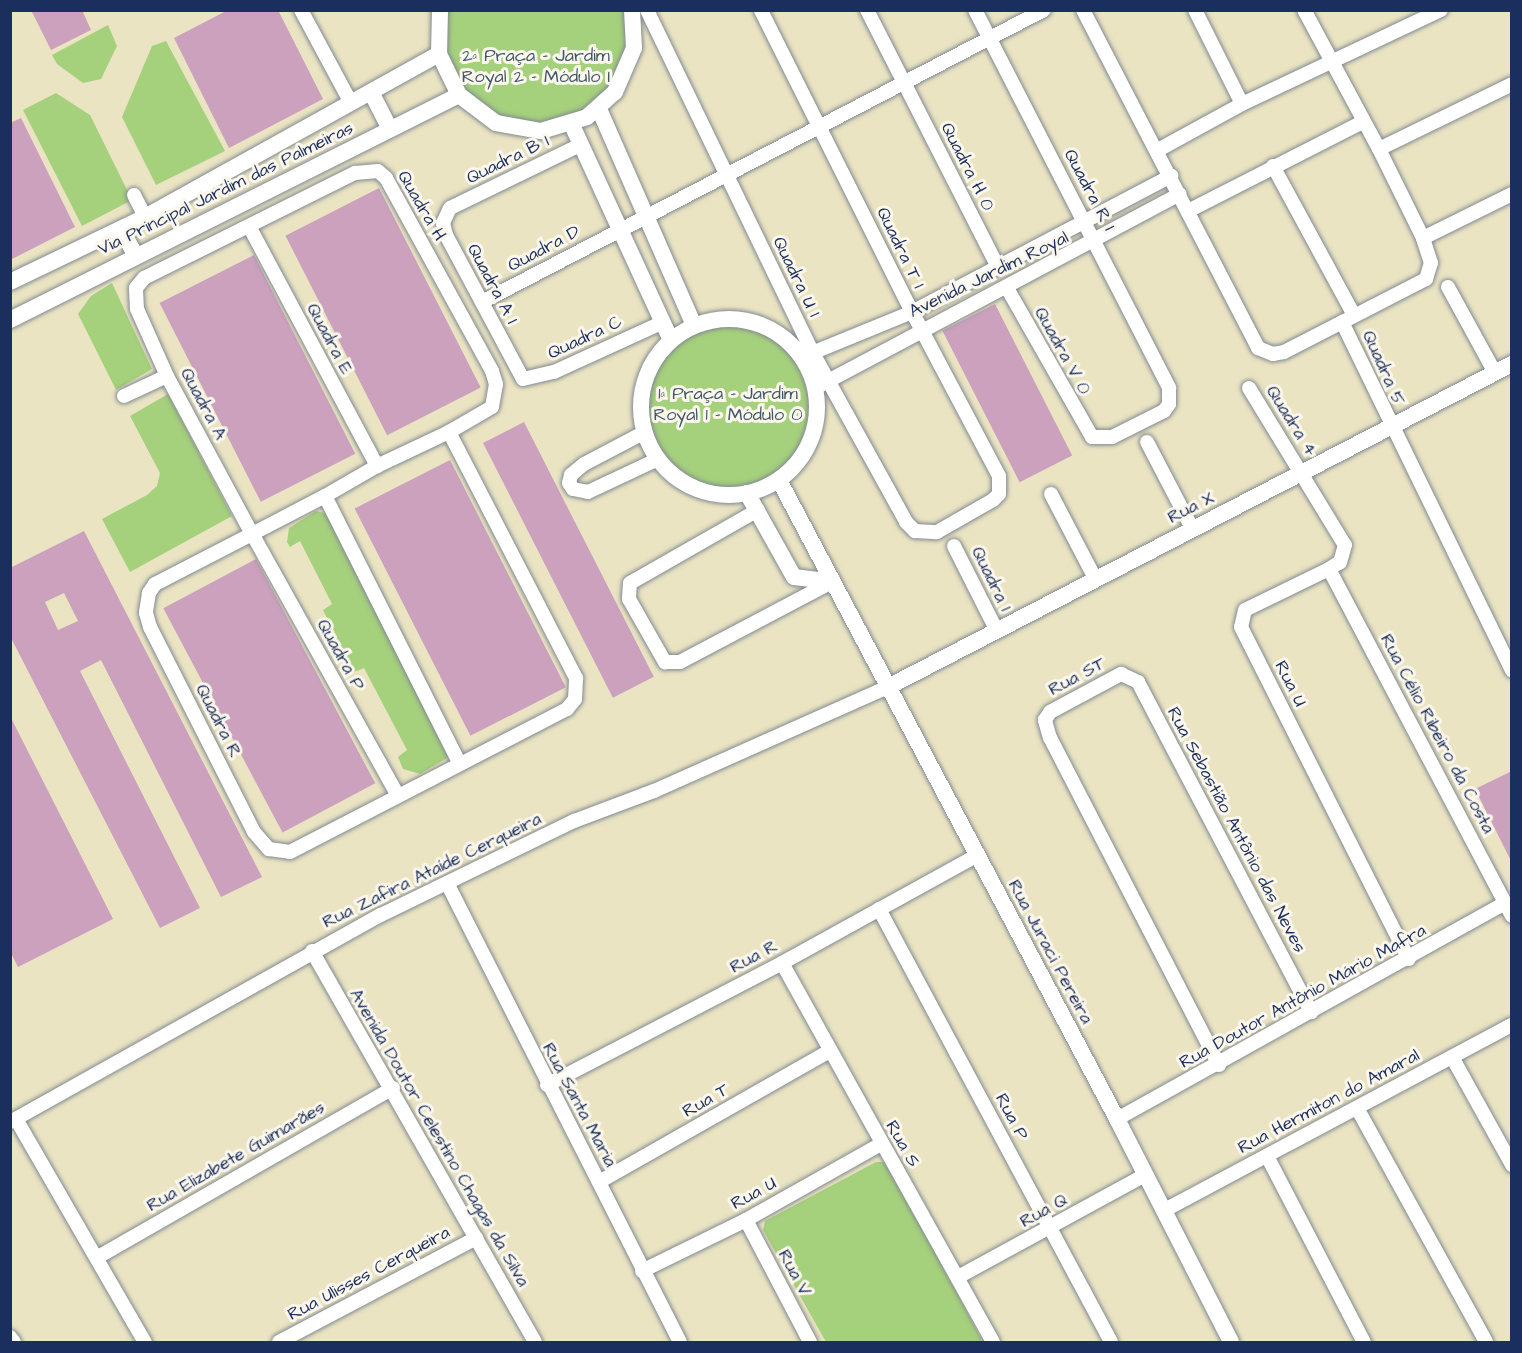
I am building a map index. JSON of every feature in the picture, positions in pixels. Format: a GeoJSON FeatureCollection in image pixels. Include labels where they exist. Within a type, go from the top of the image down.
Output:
{"type":"FeatureCollection","features":[{"type":"Feature","properties":{"kind":"street"},"geometry":{"type":"LineString","coordinates":[[301,10],[351,103]]}},
{"type":"Feature","properties":{"kind":"street"},"geometry":{"type":"LineString","coordinates":[[440,10],[440,54],[459,95],[482,116],[511,128],[542,131],[572,125],[599,109],[627,71],[634,48],[632,10]]}},
{"type":"Feature","properties":{"kind":"street","name":"Quadra U 1"},"geometry":{"type":"LineString","coordinates":[[647,10],[727,177],[808,356]]}},
{"type":"Feature","properties":{"kind":"street","name":"Quadra T 1"},"geometry":{"type":"LineString","coordinates":[[761,10],[912,312],[999,477],[999,494],[993,500],[938,532],[915,531],[906,522],[821,384]]}},
{"type":"Feature","properties":{"kind":"street","name":"Quadra H 0"},"geometry":{"type":"LineString","coordinates":[[867,10],[998,267]]}},
{"type":"Feature","properties":{"kind":"street","name":"Quadra R 1"},"geometry":{"type":"LineString","coordinates":[[975,10],[1169,388],[1169,404],[1164,411],[1128,430],[1101,439],[1086,431]]}},
{"type":"Feature","properties":{"kind":"street","name":"Quadra D"},"geometry":{"type":"LineString","coordinates":[[482,302],[727,177],[1044,10]]}},
{"type":"Feature","properties":{"kind":"street"},"geometry":{"type":"LineString","coordinates":[[1083,10],[1158,150],[1258,348],[1265,353],[1284,352],[1426,279],[1431,263],[1423,238],[1379,149],[1304,10]]}},
{"type":"Feature","properties":{"kind":"street"},"geometry":{"type":"LineString","coordinates":[[1195,10],[1242,104]]}},
{"type":"Feature","properties":{"kind":"street"},"geometry":{"type":"LineString","coordinates":[[1158,150],[1242,104],[1441,10]]}},
{"type":"Feature","properties":{"kind":"street","name":"Via Principal Jardim das Palmeiras"},"geometry":{"type":"LineString","coordinates":[[10,282],[145,217],[440,54]]}},
{"type":"Feature","properties":{"kind":"street"},"geometry":{"type":"LineString","coordinates":[[1379,149],[1512,84]]}},
{"type":"Feature","properties":{"kind":"street"},"geometry":{"type":"LineString","coordinates":[[371,92],[390,129]]}},
{"type":"Feature","properties":{"kind":"street","name":"Via Principal Jardim das Palmeiras"},"geometry":{"type":"LineString","coordinates":[[10,320],[459,95]]}},
{"type":"Feature","properties":{"kind":"street"},"geometry":{"type":"LineString","coordinates":[[599,109],[694,325]]}},
{"type":"Feature","properties":{"kind":"street"},"geometry":{"type":"LineString","coordinates":[[1188,211],[1363,122]]}},
{"type":"Feature","properties":{"kind":"street"},"geometry":{"type":"LineString","coordinates":[[572,125],[622,229],[671,340]]}},
{"type":"Feature","properties":{"kind":"street","name":"Quadra B 1"},"geometry":{"type":"LineString","coordinates":[[450,208],[580,145]]}},
{"type":"Feature","properties":{"kind":"street","name":"Quadra 5"},"geometry":{"type":"LineString","coordinates":[[1273,166],[1348,319],[1391,429],[1512,671]]}},
{"type":"Feature","properties":{"kind":"street","name":"Quadra H"},"geometry":{"type":"LineString","coordinates":[[136,288],[144,278],[250,228],[355,173],[378,171],[386,178],[492,371],[496,397],[492,407],[449,432]]}},
{"type":"Feature","properties":{"kind":"street","name":"Avenida Jardim Royal"},"geometry":{"type":"LineString","coordinates":[[808,356],[912,312],[1171,176]]}},
{"type":"Feature","properties":{"kind":"street","name":"Avenida Jardim Royal"},"geometry":{"type":"LineString","coordinates":[[821,384],[921,329],[1096,242],[1180,194]]}},
{"type":"Feature","properties":{"kind":"street"},"geometry":{"type":"LineString","coordinates":[[1423,238],[1512,194]]}},
{"type":"Feature","properties":{"kind":"street"},"geometry":{"type":"LineString","coordinates":[[134,195],[145,217]]}},
{"type":"Feature","properties":{"kind":"street","name":"Quadra A 1"},"geometry":{"type":"LineString","coordinates":[[450,208],[443,223],[446,235],[520,377]]}},
{"type":"Feature","properties":{"kind":"street","name":"Quadra E"},"geometry":{"type":"LineString","coordinates":[[250,228],[377,466]]}},
{"type":"Feature","properties":{"kind":"street"},"geometry":{"type":"LineString","coordinates":[[122,229],[135,256]]}},
{"type":"Feature","properties":{"kind":"street"},"geometry":{"type":"LineString","coordinates":[[1448,286],[1495,373]]}},
{"type":"Feature","properties":{"kind":"street","name":"Quadra A"},"geometry":{"type":"LineString","coordinates":[[136,288],[136,309],[167,376],[252,534]]}},
{"type":"Feature","properties":{"kind":"street","name":"Quadra V 0"},"geometry":{"type":"LineString","coordinates":[[1007,288],[1086,431]]}},
{"type":"Feature","properties":{"kind":"street"},"geometry":{"type":"LineString","coordinates":[[734,318],[754,322],[781,336],[808,356],[821,384],[811,440],[798,462],[779,480],[747,493],[701,490],[677,478],[658,459],[645,432],[641,412],[648,372],[671,340],[694,325],[734,318]]}},
{"type":"Feature","properties":{"kind":"street","name":"Quadra C"},"geometry":{"type":"LineString","coordinates":[[520,377],[531,379],[554,372],[663,322]]}},
{"type":"Feature","properties":{"kind":"street","name":"Rua X"},"geometry":{"type":"LineString","coordinates":[[888,687],[1095,578],[1391,429],[1512,364]]}},
{"type":"Feature","properties":{"kind":"street"},"geometry":{"type":"LineString","coordinates":[[124,396],[167,376]]}},
{"type":"Feature","properties":{"kind":"street","name":"Quadra 4"},"geometry":{"type":"LineString","coordinates":[[1249,387],[1302,473]]}},
{"type":"Feature","properties":{"kind":"street"},"geometry":{"type":"LineString","coordinates":[[252,534],[377,466],[449,432],[579,689],[567,709],[397,795]]}},
{"type":"Feature","properties":{"kind":"street"},"geometry":{"type":"LineString","coordinates":[[645,432],[584,464],[570,475],[569,483],[573,489],[588,492],[658,459]]}},
{"type":"Feature","properties":{"kind":"street"},"geometry":{"type":"LineString","coordinates":[[1147,442],[1193,530]]}},
{"type":"Feature","properties":{"kind":"street","name":"Rua U"},"geometry":{"type":"LineString","coordinates":[[1302,473],[1345,545],[1340,562],[1245,610],[1241,627],[1409,959]]}},
{"type":"Feature","properties":{"kind":"street","name":"Rua Juraci Pereira"},"geometry":{"type":"LineString","coordinates":[[779,480],[1117,1119],[1231,1342]]}},
{"type":"Feature","properties":{"kind":"street"},"geometry":{"type":"LineString","coordinates":[[747,493],[794,577],[832,582]]}},
{"type":"Feature","properties":{"kind":"street"},"geometry":{"type":"LineString","coordinates":[[1051,494],[1095,578]]}},
{"type":"Feature","properties":{"kind":"street"},"geometry":{"type":"LineString","coordinates":[[325,496],[459,762]]}},
{"type":"Feature","properties":{"kind":"street"},"geometry":{"type":"LineString","coordinates":[[758,510],[630,583],[629,599],[665,662],[680,662],[832,582]]}},
{"type":"Feature","properties":{"kind":"street","name":"Quadra R"},"geometry":{"type":"LineString","coordinates":[[252,534],[155,584],[146,602],[150,627],[254,832],[269,849],[290,852],[397,795]]}},
{"type":"Feature","properties":{"kind":"street","name":"Quadra P"},"geometry":{"type":"LineString","coordinates":[[252,534],[397,795]]}},
{"type":"Feature","properties":{"kind":"street","name":"Quadra 1"},"geometry":{"type":"LineString","coordinates":[[954,546],[996,629]]}},
{"type":"Feature","properties":{"kind":"street","name":"Rua Célio Ribeiro da Costa"},"geometry":{"type":"LineString","coordinates":[[1329,569],[1512,916]]}},
{"type":"Feature","properties":{"kind":"street","name":"Rua ST"},"geometry":{"type":"LineString","coordinates":[[1121,674],[1050,712],[1045,720],[1050,738],[1219,1065]]}},
{"type":"Feature","properties":{"kind":"street","name":"Rua Sebastião Antônio das Neves"},"geometry":{"type":"LineString","coordinates":[[1121,674],[1138,682],[1311,1012]]}},
{"type":"Feature","properties":{"kind":"street","name":"Rua Zafira Ataíde Cerqueira"},"geometry":{"type":"LineString","coordinates":[[13,1120],[312,951],[447,883],[574,821],[654,791],[888,687]]}},
{"type":"Feature","properties":{"kind":"street","name":"Rua R"},"geometry":{"type":"LineString","coordinates":[[547,1085],[783,963],[976,856]]}},
{"type":"Feature","properties":{"kind":"street","name":"Rua Santa Maria"},"geometry":{"type":"LineString","coordinates":[[447,883],[547,1085],[680,1342]]}},
{"type":"Feature","properties":{"kind":"street","name":"Rua Doutor Antônio Mário Mafra"},"geometry":{"type":"LineString","coordinates":[[1117,1119],[1219,1065],[1505,903]]}},
{"type":"Feature","properties":{"kind":"street","name":"Rua P"},"geometry":{"type":"LineString","coordinates":[[879,909],[1111,1342]]}},
{"type":"Feature","properties":{"kind":"street","name":"Avenida Doutor Celestino Chagas da Silva"},"geometry":{"type":"LineString","coordinates":[[312,951],[393,1088],[535,1342]]}},
{"type":"Feature","properties":{"kind":"street","name":"Rua S"},"geometry":{"type":"LineString","coordinates":[[783,963],[881,1144],[993,1342]]}},
{"type":"Feature","properties":{"kind":"street","name":"Rua Hermiton do Amaral"},"geometry":{"type":"LineString","coordinates":[[1163,1211],[1512,1024]]}},
{"type":"Feature","properties":{"kind":"street","name":"Rua T"},"geometry":{"type":"LineString","coordinates":[[599,1182],[830,1051]]}},
{"type":"Feature","properties":{"kind":"street"},"geometry":{"type":"LineString","coordinates":[[1452,1057],[1512,1165]]}},
{"type":"Feature","properties":{"kind":"street","name":"Rua Elizabete Guimarães"},"geometry":{"type":"LineString","coordinates":[[98,1257],[393,1088]]}},
{"type":"Feature","properties":{"kind":"street"},"geometry":{"type":"LineString","coordinates":[[1357,1108],[1486,1342]]}},
{"type":"Feature","properties":{"kind":"street"},"geometry":{"type":"LineString","coordinates":[[13,1120],[98,1257],[145,1342]]}},
{"type":"Feature","properties":{"kind":"street","name":"Rua U"},"geometry":{"type":"LineString","coordinates":[[642,1271],[746,1220],[881,1144]]}},
{"type":"Feature","properties":{"kind":"street"},"geometry":{"type":"LineString","coordinates":[[1267,1156],[1364,1342]]}},
{"type":"Feature","properties":{"kind":"street","name":"Rua Q"},"geometry":{"type":"LineString","coordinates":[[958,1277],[1050,1229],[1145,1175]]}},
{"type":"Feature","properties":{"kind":"street","name":"Rua V"},"geometry":{"type":"LineString","coordinates":[[746,1220],[810,1342]]}},
{"type":"Feature","properties":{"kind":"street","name":"Rua Ulisses Cerqueira"},"geometry":{"type":"LineString","coordinates":[[279,1342],[476,1238]]}},
{"type":"Feature","properties":{"kind":"street"},"geometry":{"type":"LineString","coordinates":[[10,1337],[14,1342]]}},
{"type":"Feature","properties":{"kind":"green space","name":"2ª Praça - Jardim Royal 2 - Módulo I"},"geometry":{"type":"Polygon","coordinates":[[[626,10],[625,56],[604,94],[588,108],[548,124],[506,119],[470,96],[448,59],[446,11],[626,10]]]}},
{"type":"Feature","properties":{"kind":"green space"},"geometry":{"type":"Polygon","coordinates":[[[108,25],[117,46],[101,79],[83,83],[57,64],[52,55],[108,25]]]}},
{"type":"Feature","properties":{"kind":"green space"},"geometry":{"type":"Polygon","coordinates":[[[166,41],[225,151],[156,185],[122,117],[152,46],[166,41]]]}},
{"type":"Feature","properties":{"kind":"green space"},"geometry":{"type":"Polygon","coordinates":[[[56,93],[90,115],[132,200],[82,226],[23,110],[56,93]]]}},
{"type":"Feature","properties":{"kind":"green space"},"geometry":{"type":"Polygon","coordinates":[[[112,283],[152,369],[116,390],[78,314],[91,296],[112,283]]]}},
{"type":"Feature","properties":{"kind":"green space","name":"1ª Praça - Jardim Royal 1 - Módulo 0"},"geometry":{"type":"Polygon","coordinates":[[[728,323],[760,329],[787,347],[805,374],[811,406],[805,438],[787,465],[760,483],[728,489],[696,483],[669,465],[651,438],[645,406],[651,374],[669,347],[696,329],[728,323]]]}},
{"type":"Feature","properties":{"kind":"green space"},"geometry":{"type":"Polygon","coordinates":[[[168,394],[232,516],[130,572],[102,519],[147,495],[157,486],[160,473],[130,416],[168,394]]]}},
{"type":"Feature","properties":{"kind":"green space"},"geometry":{"type":"Polygon","coordinates":[[[316,511],[328,514],[449,757],[420,774],[403,769],[398,757],[407,750],[364,668],[354,672],[323,610],[332,604],[300,541],[290,547],[287,542],[289,528],[316,511]]]}},
{"type":"Feature","properties":{"kind":"green space"},"geometry":{"type":"Polygon","coordinates":[[[876,1162],[887,1162],[983,1342],[826,1342],[763,1230],[765,1221],[876,1162]]]}},
{"type":"Feature","properties":{"kind":"building"},"geometry":{"type":"Polygon","coordinates":[[[31,10],[82,10],[91,30],[51,50],[31,10]]]}},
{"type":"Feature","properties":{"kind":"building"},"geometry":{"type":"Polygon","coordinates":[[[228,10],[278,10],[323,99],[229,148],[174,38],[228,10]]]}},
{"type":"Feature","properties":{"kind":"building"},"geometry":{"type":"Polygon","coordinates":[[[21,118],[75,227],[10,260],[10,123],[21,118]]]}},
{"type":"Feature","properties":{"kind":"building"},"geometry":{"type":"Polygon","coordinates":[[[379,188],[481,388],[387,435],[285,236],[379,188]]]}},
{"type":"Feature","properties":{"kind":"building"},"geometry":{"type":"Polygon","coordinates":[[[254,255],[355,454],[261,502],[160,303],[254,255]]]}},
{"type":"Feature","properties":{"kind":"building"},"geometry":{"type":"Polygon","coordinates":[[[995,304],[1072,455],[1020,482],[942,331],[995,304]]]}},
{"type":"Feature","properties":{"kind":"building"},"geometry":{"type":"Polygon","coordinates":[[[524,422],[654,677],[613,698],[483,443],[524,422]]]}},
{"type":"Feature","properties":{"kind":"building"},"geometry":{"type":"Polygon","coordinates":[[[450,460],[566,687],[470,736],[355,509],[450,460]]]}},
{"type":"Feature","properties":{"kind":"building"},"geometry":{"type":"Polygon","coordinates":[[[84,531],[262,877],[221,897],[101,660],[80,671],[200,908],[160,928],[10,636],[10,568],[84,531]],[[64,593],[45,602],[58,630],[78,621],[64,593]]]}},
{"type":"Feature","properties":{"kind":"building"},"geometry":{"type":"Polygon","coordinates":[[[256,559],[375,783],[283,833],[163,608],[256,559]]]}},
{"type":"Feature","properties":{"kind":"building"},"geometry":{"type":"Polygon","coordinates":[[[10,716],[113,919],[18,967],[10,951],[10,716]]]}},
{"type":"Feature","properties":{"kind":"building"},"geometry":{"type":"Polygon","coordinates":[[[1512,771],[1512,863],[1475,789],[1512,771]]]}}]}
